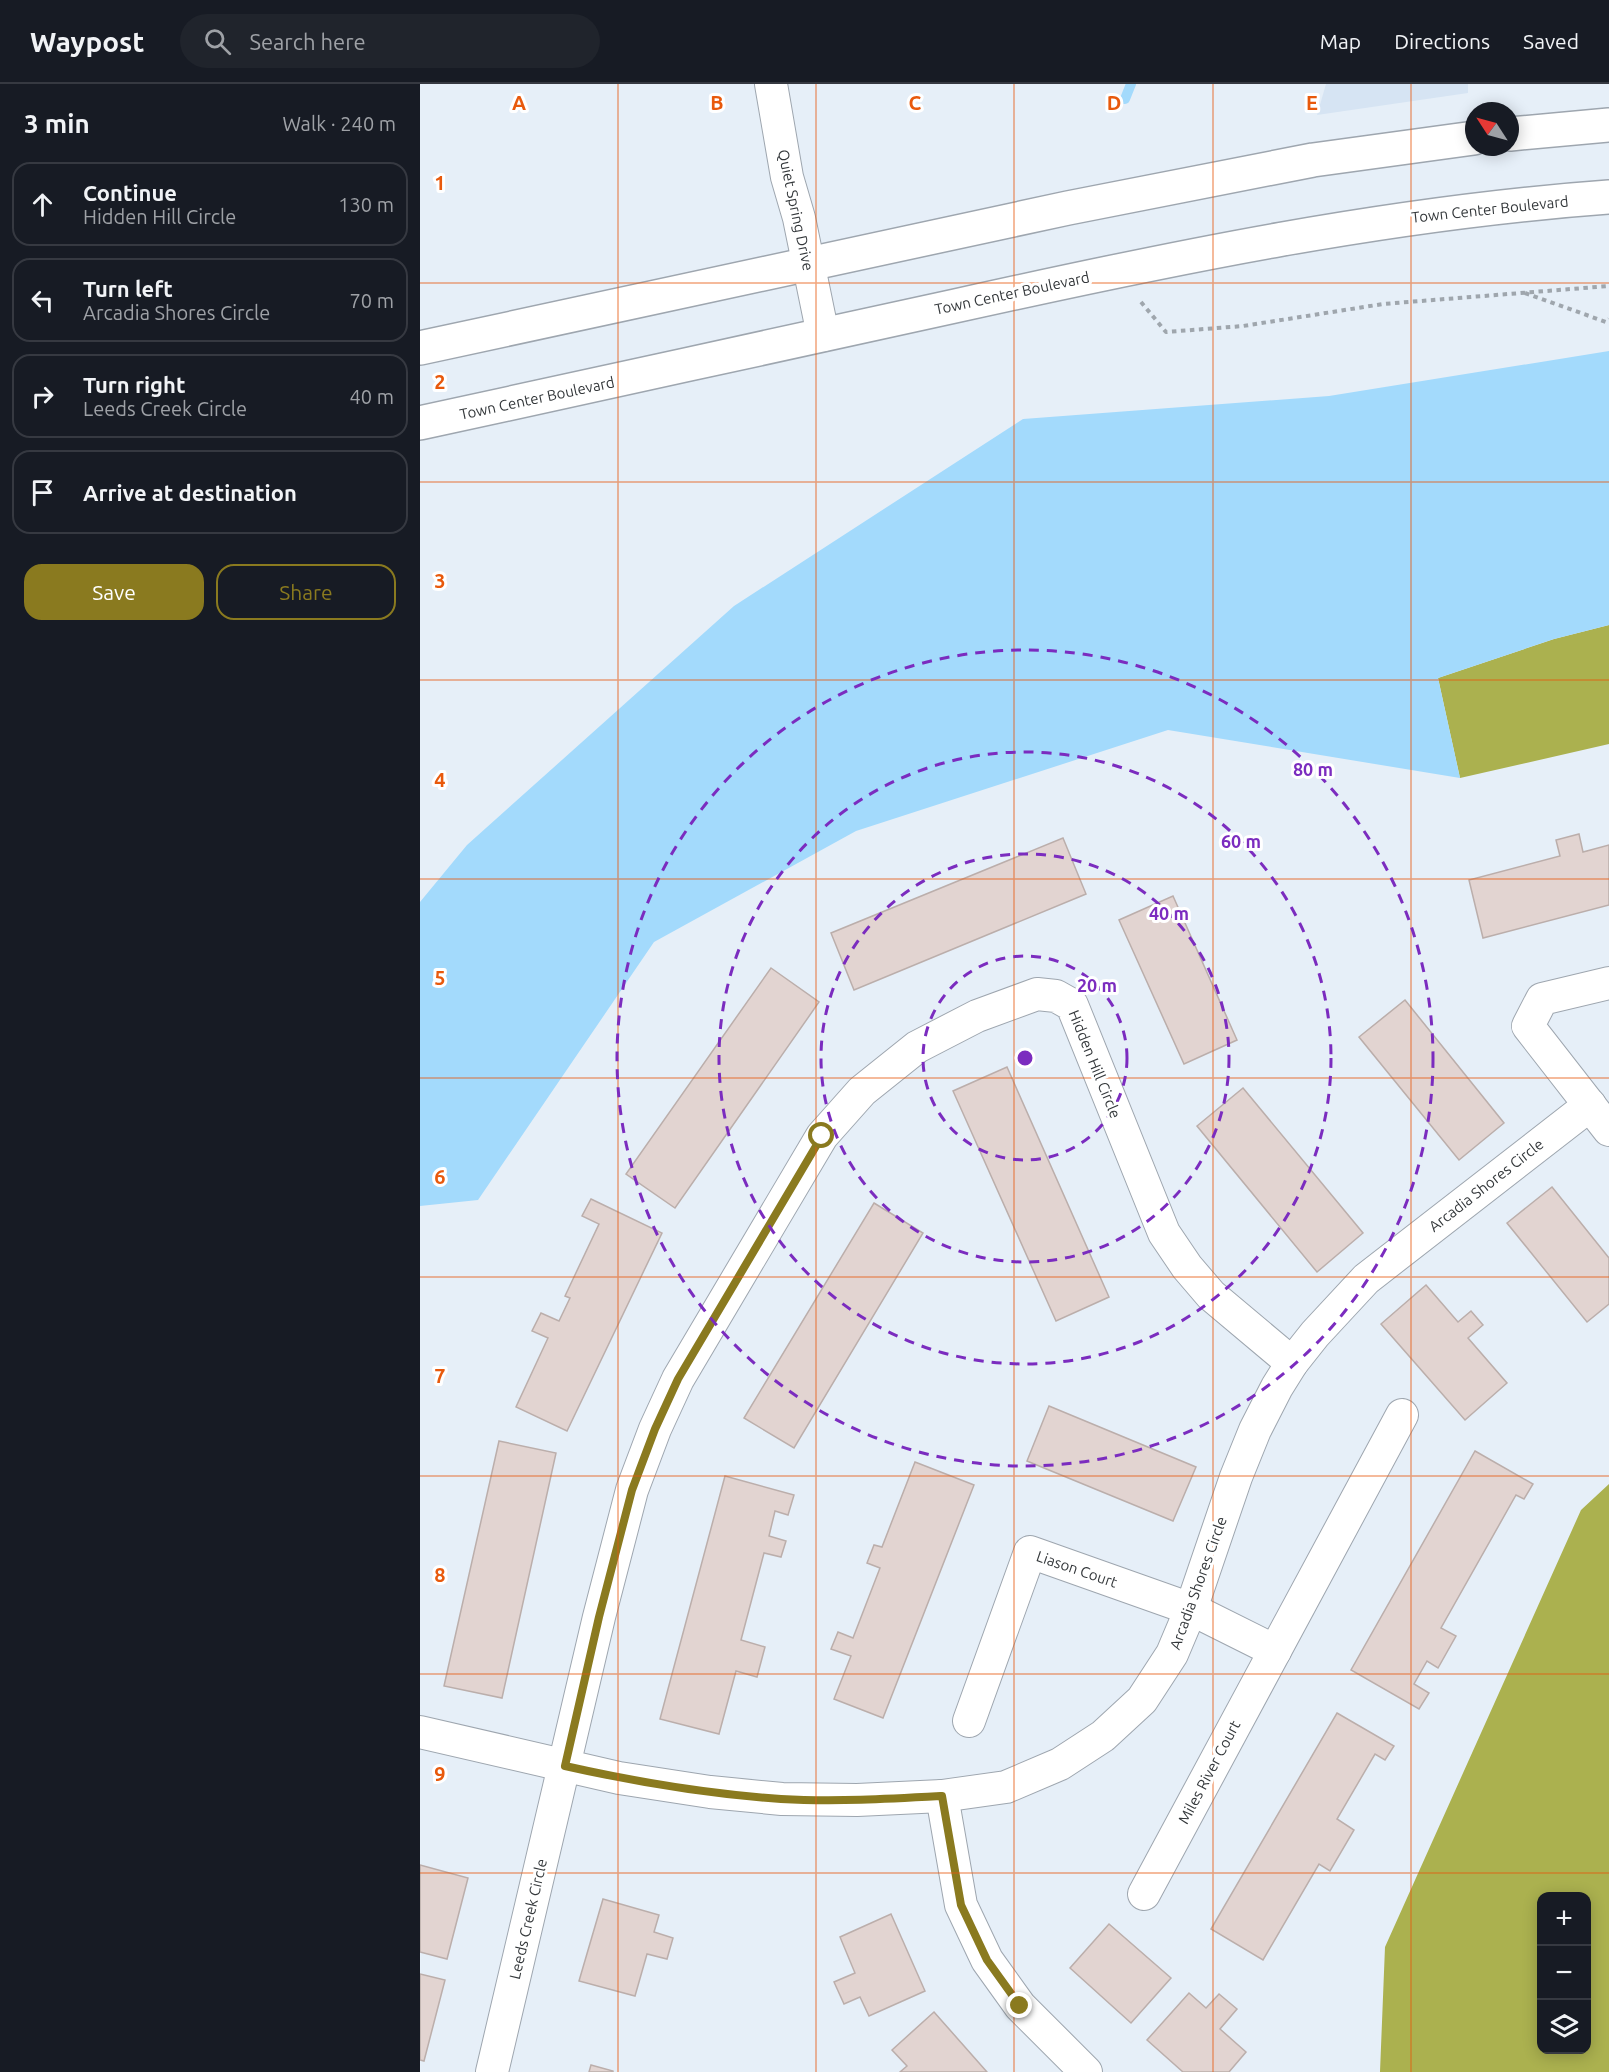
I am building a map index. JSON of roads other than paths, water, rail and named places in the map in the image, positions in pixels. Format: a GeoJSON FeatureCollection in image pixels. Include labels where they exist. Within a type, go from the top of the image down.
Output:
{"type":"FeatureCollection","features":[{"type":"Feature","properties":{"kind":"street","name":"Quiet Spring Drive"},"geometry":{"type":"LineString","coordinates":[[771,84],[787,177],[823,335]]}},
{"type":"Feature","properties":{"kind":"street"},"geometry":{"type":"LineString","coordinates":[[1519,133],[1609,125]]}},
{"type":"Feature","properties":{"kind":"street"},"geometry":{"type":"LineString","coordinates":[[420,348],[1068,208],[1313,160],[1465,139]]}},
{"type":"Feature","properties":{"kind":"street","name":"Town Center Boulevard"},"geometry":{"type":"LineString","coordinates":[[420,423],[1115,271],[1307,234],[1432,214],[1609,197]]}},
{"type":"Feature","properties":{"kind":"street"},"geometry":{"type":"LineString","coordinates":[[1609,983],[1542,999],[1528,1026],[1609,1130]]}},
{"type":"Feature","properties":{"kind":"street","name":"Hidden Hill Circle"},"geometry":{"type":"LineString","coordinates":[[565,1766],[599,1617],[632,1490],[655,1429],[678,1379],[822,1136],[862,1091],[917,1047],[977,1016],[1037,994],[1056,996],[1072,1005],[1164,1233],[1187,1268],[1211,1295],[1292,1363]]}},
{"type":"Feature","properties":{"kind":"street","name":"Arcadia Shores Circle"},"geometry":{"type":"LineString","coordinates":[[420,1732],[619,1778],[710,1792],[782,1799],[857,1800],[942,1796],[1006,1787],[1060,1764],[1103,1736],[1142,1700],[1172,1654],[1191,1609],[1236,1477],[1255,1430],[1276,1387],[1315,1334],[1366,1279],[1590,1105]]}},
{"type":"Feature","properties":{"kind":"street","name":"Miles River Court"},"geometry":{"type":"LineString","coordinates":[[1144,1894],[1402,1415]]}},
{"type":"Feature","properties":{"kind":"street","name":"Liason Court"},"geometry":{"type":"LineString","coordinates":[[969,1721],[1030,1552],[1191,1609]]}},
{"type":"Feature","properties":{"kind":"street"},"geometry":{"type":"LineString","coordinates":[[1191,1609],[1275,1651]]}},
{"type":"Feature","properties":{"kind":"street","name":"Leeds Creek Circle"},"geometry":{"type":"LineString","coordinates":[[492,2072],[565,1766]]}},
{"type":"Feature","properties":{"kind":"street"},"geometry":{"type":"LineString","coordinates":[[942,1796],[961,1905],[987,1960],[1020,2006],[1086,2072]]}},
{"type":"Feature","properties":{"kind":"water"},"geometry":{"type":"Polygon","coordinates":[[[1609,351],[1609,625],[1554,639],[1438,678],[1460,778],[1168,730],[856,831],[654,942],[478,1200],[420,1206],[420,902],[467,845],[734,606],[1023,419],[1329,396],[1609,351]]]}},
{"type":"Feature","properties":{"kind":"waterway"},"geometry":{"type":"LineString","coordinates":[[1125,99],[1131,84]]}}]}
